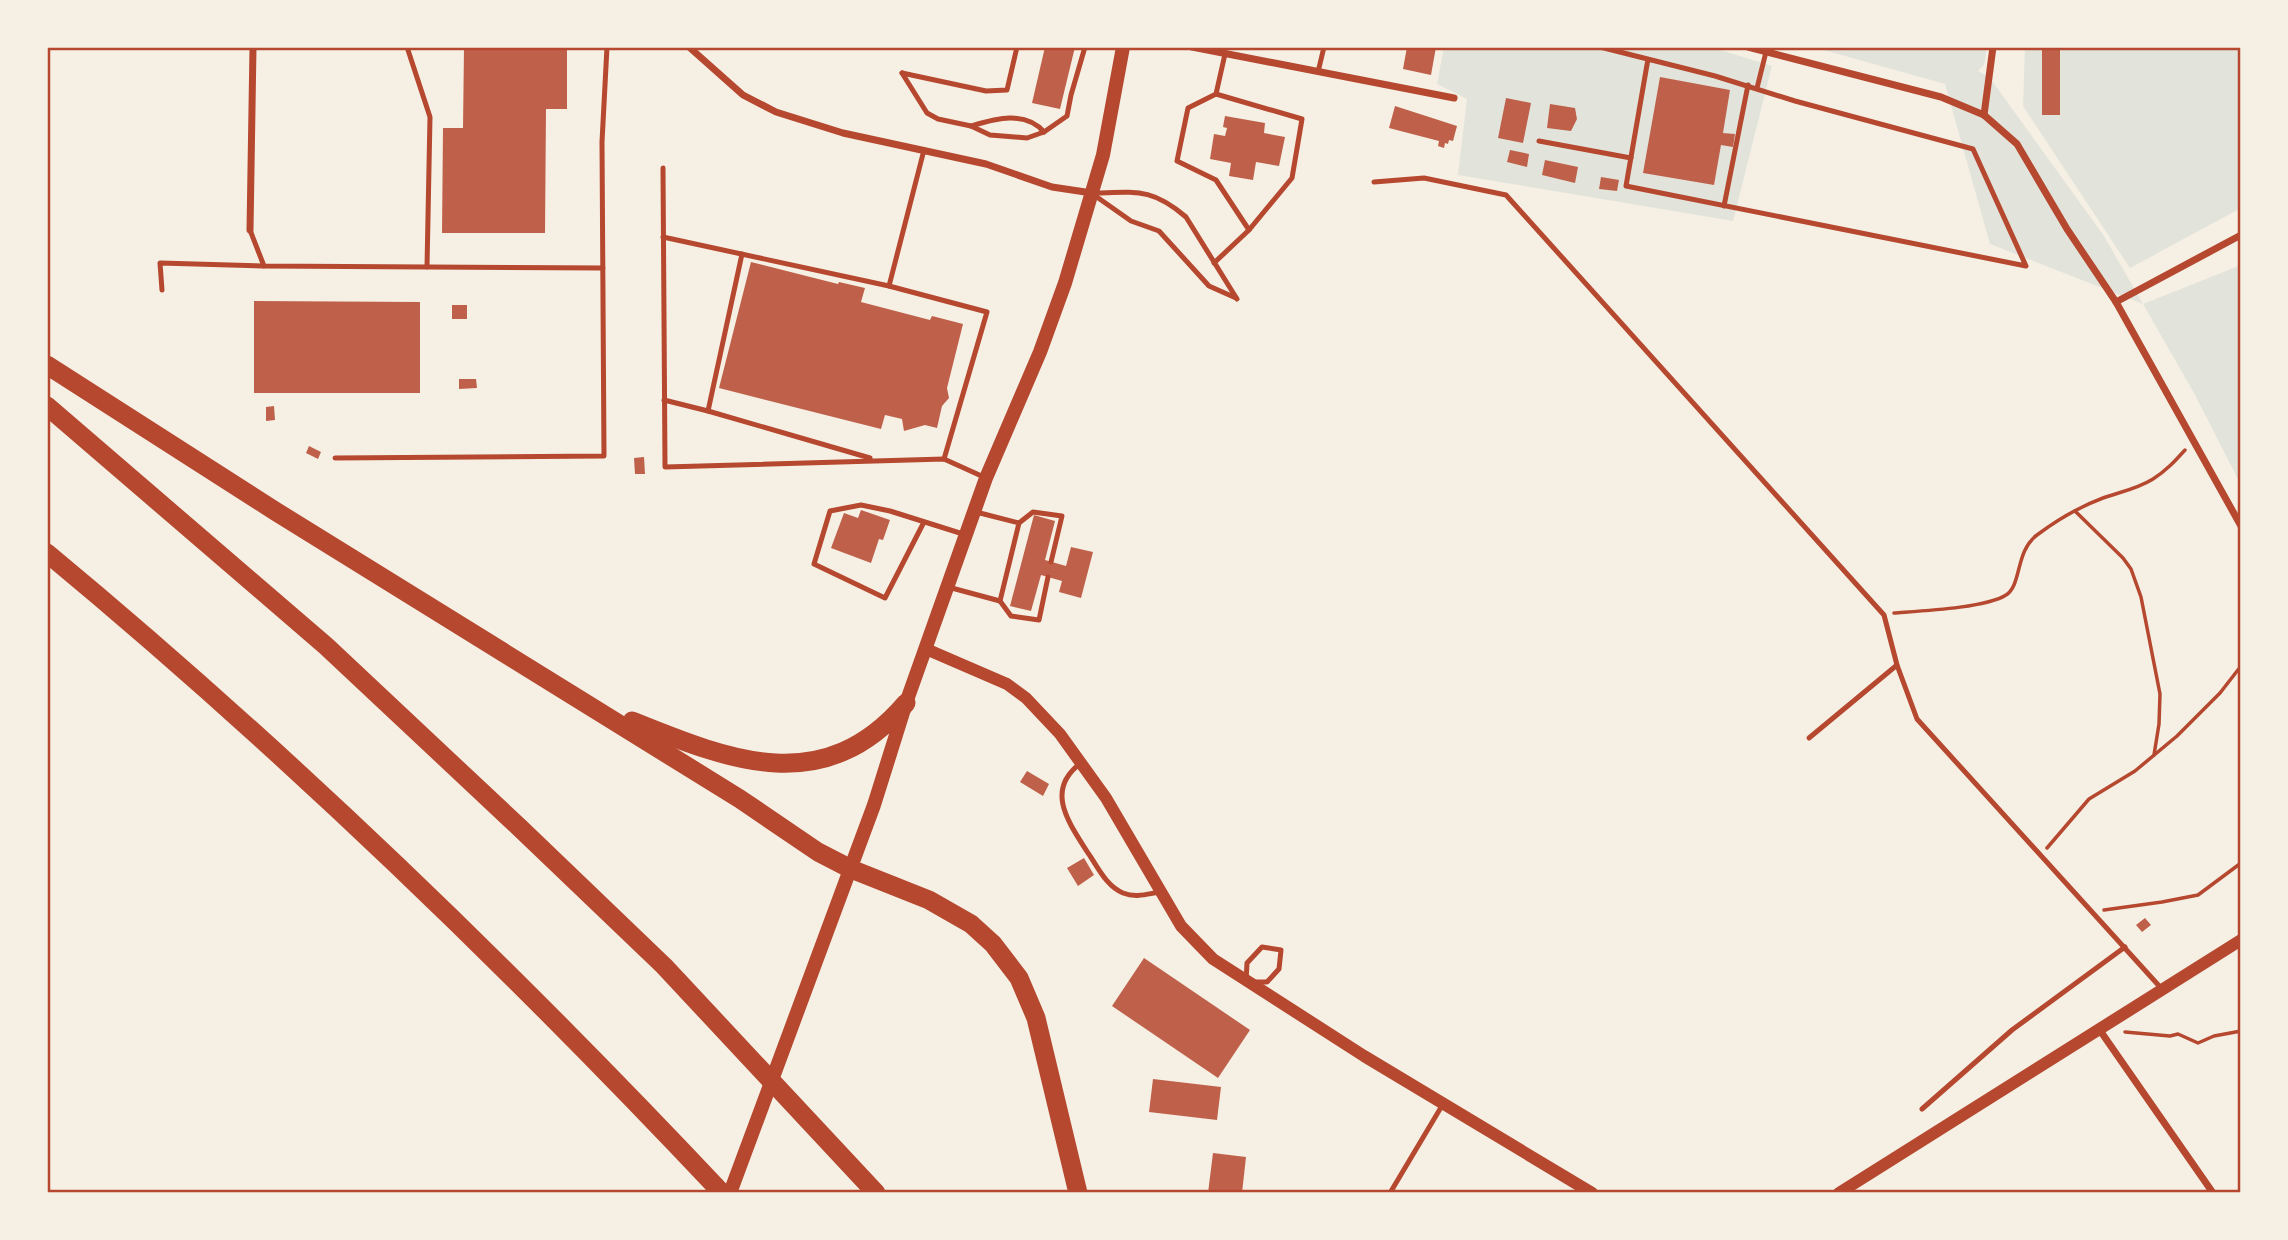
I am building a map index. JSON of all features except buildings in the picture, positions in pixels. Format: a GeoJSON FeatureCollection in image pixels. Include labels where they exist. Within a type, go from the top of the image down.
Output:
{"type":"FeatureCollection","features":[{"type":"Feature","properties":{"kind":"highway"},"geometry":{"type":"LineString","coordinates":[[47,365],[275,511],[740,799],[818,852],[851,869],[929,900],[971,923],[993,944],[1019,978],[1036,1018],[1078,1193]]}},
{"type":"Feature","properties":{"kind":"highway"},"geometry":{"type":"LineString","coordinates":[[47,406],[200,536],[394,709],[664,966],[876,1193]]}},
{"type":"Feature","properties":{"kind":"highway"},"geometry":{"type":"LineString","coordinates":[[47,553],[261,739],[378,846],[551,1014],[715,1186]]}},
{"type":"Feature","properties":{"kind":"highway"},"geometry":{"type":"LineString","coordinates":[[584,701],[692,745],[750,762],[778,764],[816,761],[857,744],[880,729],[906,703]]}},
{"type":"Feature","properties":{"kind":"main road"},"geometry":{"type":"LineString","coordinates":[[730,1193],[851,869],[906,703],[986,478],[1040,352],[1065,284],[1103,155],[1123,47]]}},
{"type":"Feature","properties":{"kind":"street"},"geometry":{"type":"LineString","coordinates":[[250,230],[253,47]]}},
{"type":"Feature","properties":{"kind":"street"},"geometry":{"type":"LineString","coordinates":[[689,47],[743,95],[776,112],[843,133],[986,164],[1052,187],[1091,193]]}},
{"type":"Feature","properties":{"kind":"street"},"geometry":{"type":"LineString","coordinates":[[1192,47],[1454,98]]}},
{"type":"Feature","properties":{"kind":"street"},"geometry":{"type":"LineString","coordinates":[[1748,47],[1941,97],[1984,115],[2017,144],[2067,229],[2116,302],[2241,526]]}},
{"type":"Feature","properties":{"kind":"street"},"geometry":{"type":"LineString","coordinates":[[1984,115],[1993,47]]}},
{"type":"Feature","properties":{"kind":"street"},"geometry":{"type":"LineString","coordinates":[[2116,302],[2241,235]]}},
{"type":"Feature","properties":{"kind":"street"},"geometry":{"type":"LineString","coordinates":[[926,649],[989,674],[1026,698],[1060,734],[1106,798],[1181,926],[1213,959],[1443,1104],[1592,1193]]}},
{"type":"Feature","properties":{"kind":"street"},"geometry":{"type":"LineString","coordinates":[[1839,1193],[2241,940]]}},
{"type":"Feature","properties":{"kind":"street"},"geometry":{"type":"LineString","coordinates":[[2099,1029],[2213,1193]]}},
{"type":"Feature","properties":{"kind":"lane"},"geometry":{"type":"LineString","coordinates":[[407,47],[430,117],[427,267]]}},
{"type":"Feature","properties":{"kind":"lane"},"geometry":{"type":"LineString","coordinates":[[335,458],[604,456],[602,142],[607,47]]}},
{"type":"Feature","properties":{"kind":"lane"},"geometry":{"type":"LineString","coordinates":[[1017,47],[1007,90],[986,91],[902,74],[927,113],[938,119],[971,126],[990,135],[1027,138],[1044,132],[1067,116],[1085,47]]}},
{"type":"Feature","properties":{"kind":"lane"},"geometry":{"type":"LineString","coordinates":[[1318,72],[1324,47]]}},
{"type":"Feature","properties":{"kind":"lane"},"geometry":{"type":"LineString","coordinates":[[1600,47],[1648,59],[1748,85],[1795,101],[1973,149],[2026,266],[1626,186],[1648,59]]}},
{"type":"Feature","properties":{"kind":"lane"},"geometry":{"type":"LineString","coordinates":[[1757,88],[1766,52]]}},
{"type":"Feature","properties":{"kind":"lane"},"geometry":{"type":"LineString","coordinates":[[1216,94],[1225,54]]}},
{"type":"Feature","properties":{"kind":"lane"},"geometry":{"type":"LineString","coordinates":[[1724,206],[1748,85]]}},
{"type":"Feature","properties":{"kind":"lane"},"geometry":{"type":"LineString","coordinates":[[1214,263],[1249,230],[1292,178],[1302,118],[1216,94],[1188,108],[1177,161],[1216,180],[1249,230]]}},
{"type":"Feature","properties":{"kind":"lane"},"geometry":{"type":"LineString","coordinates":[[971,126],[1009,117],[1038,125],[1044,132]]}},
{"type":"Feature","properties":{"kind":"lane"},"geometry":{"type":"LineString","coordinates":[[1539,141],[1631,158]]}},
{"type":"Feature","properties":{"kind":"lane"},"geometry":{"type":"LineString","coordinates":[[889,286],[925,150]]}},
{"type":"Feature","properties":{"kind":"lane"},"geometry":{"type":"LineString","coordinates":[[663,168],[664,467],[944,459],[986,478]]}},
{"type":"Feature","properties":{"kind":"lane"},"geometry":{"type":"LineString","coordinates":[[1374,182],[1424,178],[1506,195],[1884,615],[1896,664],[1917,719],[2164,990]]}},
{"type":"Feature","properties":{"kind":"lane"},"geometry":{"type":"LineString","coordinates":[[1143,191],[1163,200],[1186,217],[1237,299],[1209,286],[1159,231],[1131,221],[1091,193],[1143,191]]}},
{"type":"Feature","properties":{"kind":"lane"},"geometry":{"type":"LineString","coordinates":[[250,230],[264,265]]}},
{"type":"Feature","properties":{"kind":"lane"},"geometry":{"type":"LineString","coordinates":[[663,237],[889,286],[987,312],[944,459]]}},
{"type":"Feature","properties":{"kind":"lane"},"geometry":{"type":"LineString","coordinates":[[708,411],[742,254]]}},
{"type":"Feature","properties":{"kind":"lane"},"geometry":{"type":"LineString","coordinates":[[162,290],[160,262],[603,268]]}},
{"type":"Feature","properties":{"kind":"lane"},"geometry":{"type":"LineString","coordinates":[[664,400],[878,460]]}},
{"type":"Feature","properties":{"kind":"lane"},"geometry":{"type":"LineString","coordinates":[[924,522],[886,598],[814,564],[830,511],[860,505],[924,522],[966,536]]}},
{"type":"Feature","properties":{"kind":"lane"},"geometry":{"type":"LineString","coordinates":[[975,511],[1019,523]]}},
{"type":"Feature","properties":{"kind":"lane"},"geometry":{"type":"LineString","coordinates":[[1000,601],[1019,523],[1033,512],[1062,516],[1051,562]]}},
{"type":"Feature","properties":{"kind":"lane"},"geometry":{"type":"LineString","coordinates":[[948,587],[1000,601],[1011,616],[1039,620],[1048,577]]}},
{"type":"Feature","properties":{"kind":"lane"},"geometry":{"type":"LineString","coordinates":[[1809,738],[1896,664]]}},
{"type":"Feature","properties":{"kind":"lane"},"geometry":{"type":"LineString","coordinates":[[1083,763],[1070,772],[1062,788],[1062,804],[1069,824],[1106,881],[1121,892],[1136,897],[1160,892]]}},
{"type":"Feature","properties":{"kind":"lane"},"geometry":{"type":"LineString","coordinates":[[1262,947],[1281,950],[1279,969],[1267,982],[1246,982],[1247,963],[1262,947]]}},
{"type":"Feature","properties":{"kind":"lane"},"geometry":{"type":"LineString","coordinates":[[1922,1109],[2012,1030],[2125,947]]}},
{"type":"Feature","properties":{"kind":"lane"},"geometry":{"type":"LineString","coordinates":[[1390,1193],[1443,1104]]}},
{"type":"Feature","properties":{"kind":"path"},"geometry":{"type":"LineString","coordinates":[[1884,615],[1972,605],[2007,595],[2014,585],[2021,556],[2034,537],[2075,511],[2104,498],[2137,488],[2153,479],[2166,470],[2194,441]]}},
{"type":"Feature","properties":{"kind":"path"},"geometry":{"type":"LineString","coordinates":[[2075,511],[2114,548],[2131,569],[2145,608],[2160,694],[2153,756]]}},
{"type":"Feature","properties":{"kind":"path"},"geometry":{"type":"LineString","coordinates":[[2041,855],[2090,799],[2153,756],[2209,704],[2241,666]]}},
{"type":"Feature","properties":{"kind":"path"},"geometry":{"type":"LineString","coordinates":[[2092,911],[2198,895],[2241,863]]}},
{"type":"Feature","properties":{"kind":"path"},"geometry":{"type":"LineString","coordinates":[[2099,1029],[2170,1036],[2178,1034],[2198,1043],[2214,1036],[2241,1031]]}},
{"type":"Feature","properties":{"kind":"shaded area"},"geometry":{"type":"Polygon","coordinates":[[[1444,47],[1711,47],[1772,66],[1733,221],[1458,175],[1467,99],[1437,84],[1444,47]]]}},
{"type":"Feature","properties":{"kind":"shaded area"},"geometry":{"type":"Polygon","coordinates":[[[1813,47],[1987,47],[1984,65],[1978,71],[1990,78],[2104,236],[2143,304],[1990,244],[1945,84],[1813,47]]]}},
{"type":"Feature","properties":{"kind":"shaded area"},"geometry":{"type":"Polygon","coordinates":[[[2025,47],[2241,47],[2241,208],[2130,268],[2023,106],[2025,47]]]}},
{"type":"Feature","properties":{"kind":"shaded area"},"geometry":{"type":"Polygon","coordinates":[[[2241,265],[2241,485],[2194,393],[2143,304],[2241,265]]]}}]}
